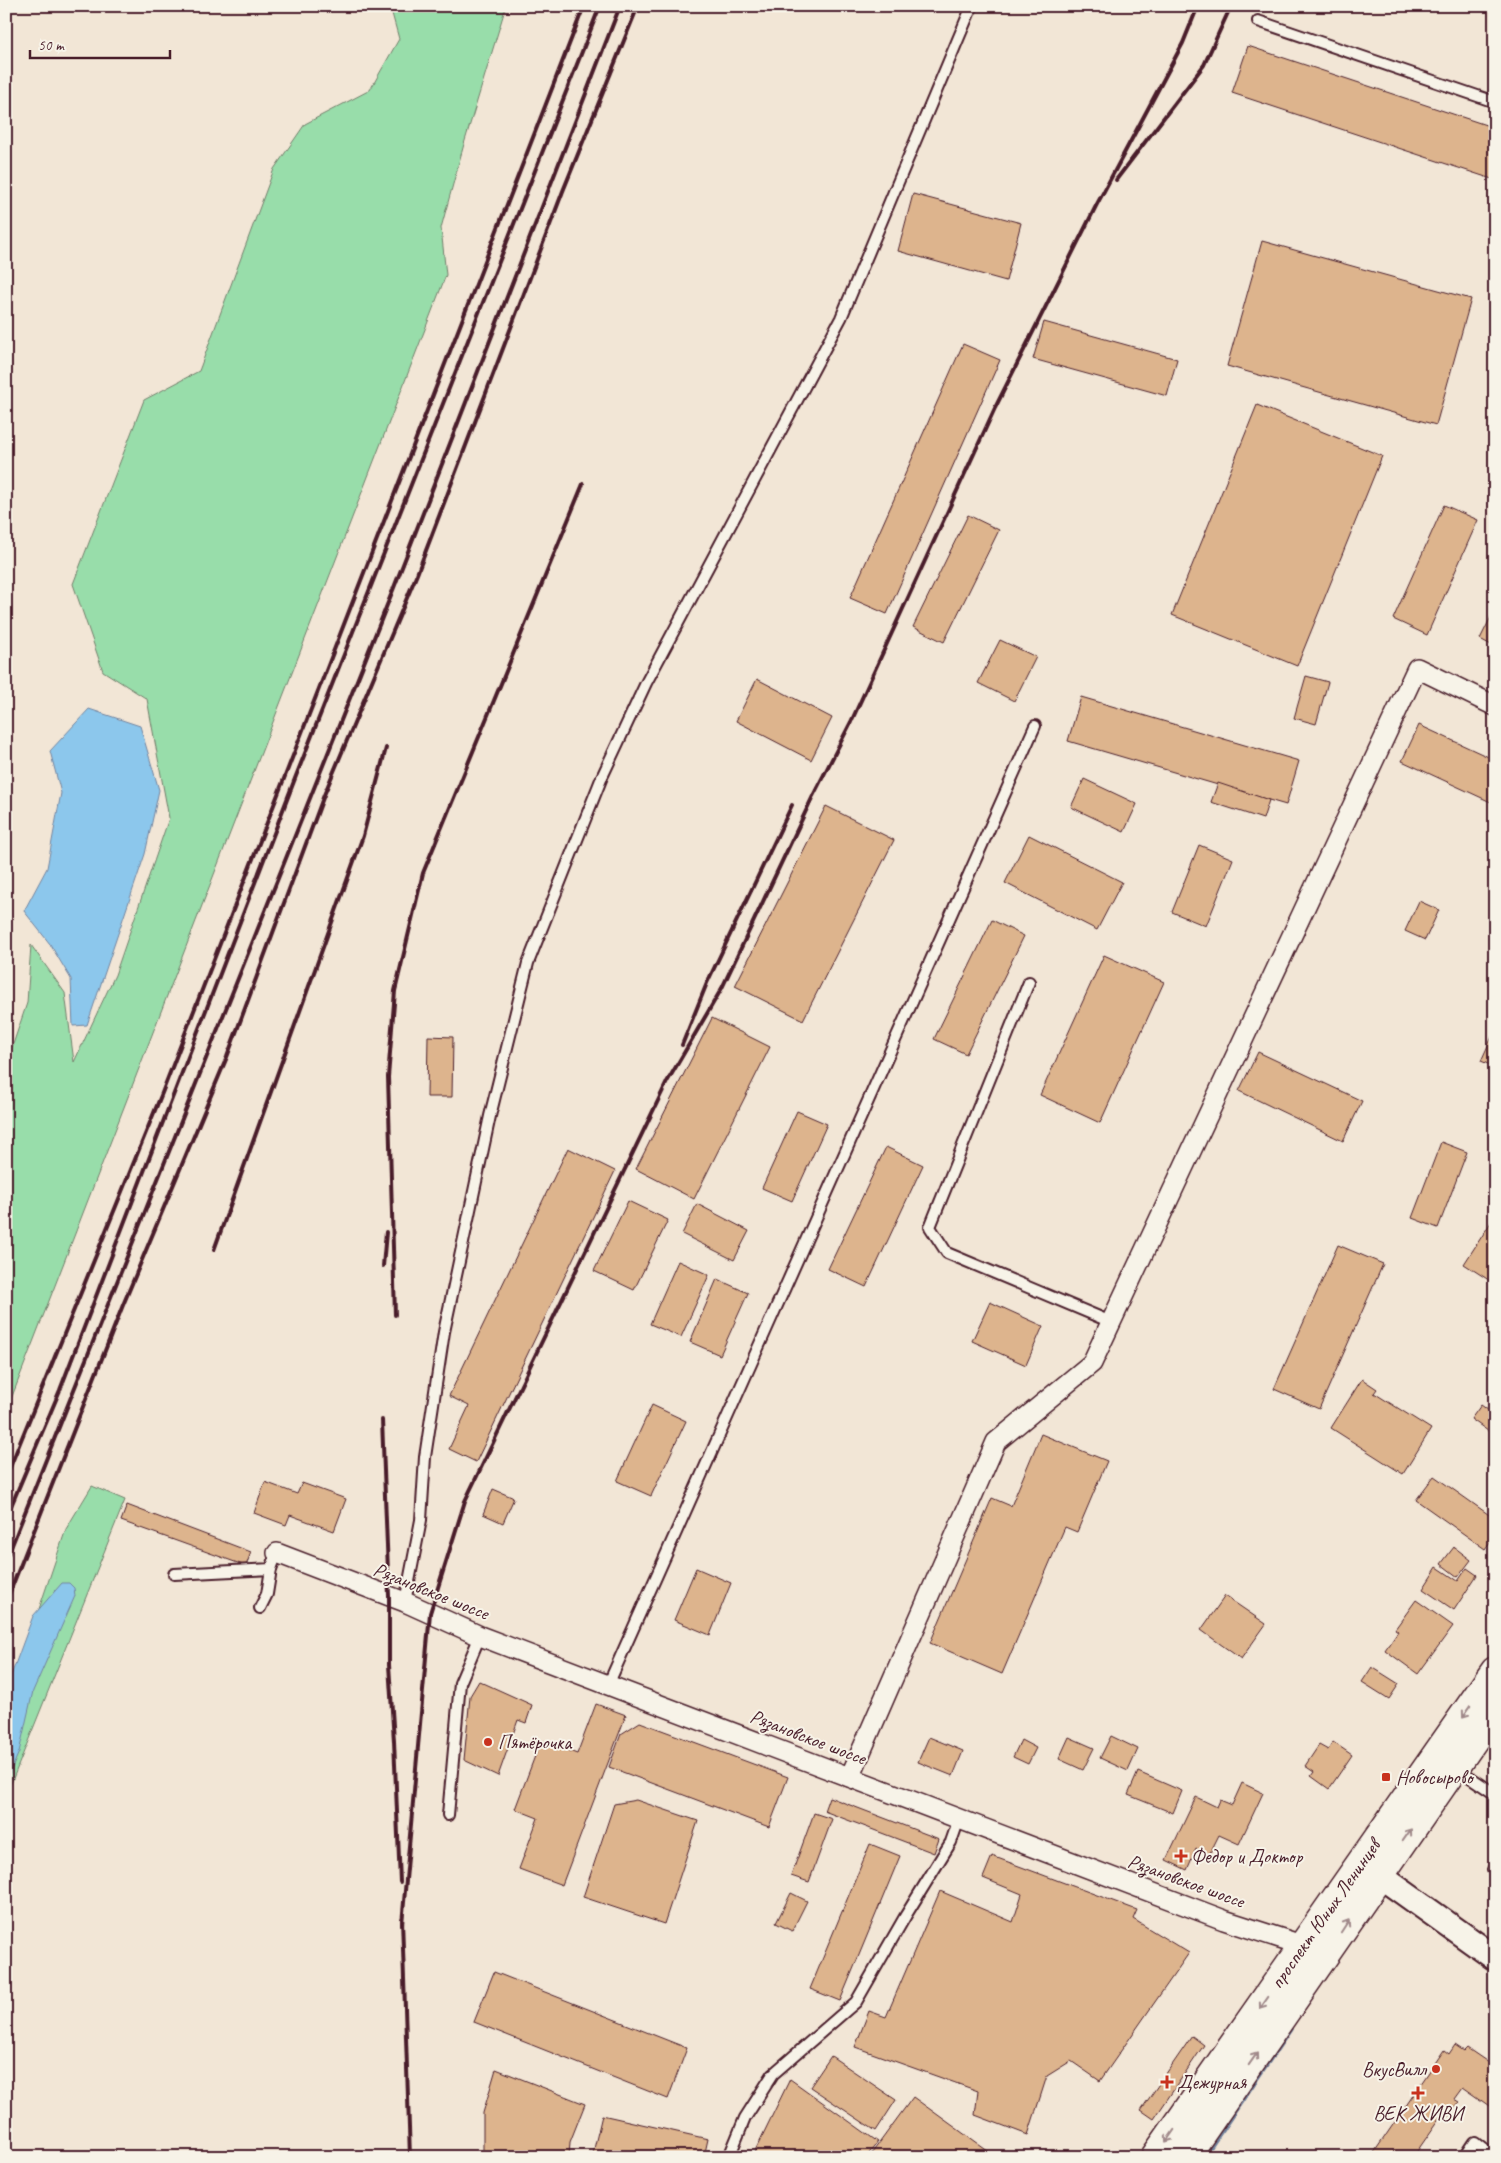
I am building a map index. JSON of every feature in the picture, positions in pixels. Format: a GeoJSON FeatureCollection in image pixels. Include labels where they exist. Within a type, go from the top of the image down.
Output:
{"type":"FeatureCollection","features":[{"type":"Feature","properties":{"kind":"main road","name":"проспект Юных Ленинцев"},"geometry":{"type":"LineString","coordinates":[[1185,2157],[1315,1950],[1370,1869],[1495,1671]]}},
{"type":"Feature","properties":{"kind":"main road","name":"проспект Юных Ленинцев"},"geometry":{"type":"LineString","coordinates":[[1370,1869],[1454,1766],[1495,1709]]}},
{"type":"Feature","properties":{"kind":"main road","name":"проспект Юных Ленинцев"},"geometry":{"type":"LineString","coordinates":[[1156,2157],[1315,1950]]}},
{"type":"Feature","properties":{"kind":"street"},"geometry":{"type":"LineString","coordinates":[[850,1777],[996,1442],[1092,1363],[1417,668],[1495,706]]}},
{"type":"Feature","properties":{"kind":"street","name":"Рязановское шоссе"},"geometry":{"type":"LineString","coordinates":[[274,1561],[405,1602],[480,1636],[608,1685],[1224,1920],[1315,1950]]}},
{"type":"Feature","properties":{"kind":"street"},"geometry":{"type":"LineString","coordinates":[[1370,1869],[1495,1958]]}},
{"type":"Feature","properties":{"kind":"lane"},"geometry":{"type":"LineString","coordinates":[[405,1602],[421,1520],[425,1457],[444,1332],[490,1116],[528,963],[602,777],[646,683],[841,318],[972,6]]}},
{"type":"Feature","properties":{"kind":"lane"},"geometry":{"type":"LineString","coordinates":[[1258,21],[1495,102]]}},
{"type":"Feature","properties":{"kind":"lane"},"geometry":{"type":"LineString","coordinates":[[608,1685],[1035,726]]}},
{"type":"Feature","properties":{"kind":"lane"},"geometry":{"type":"LineString","coordinates":[[1029,982],[930,1226],[947,1253],[1111,1322]]}},
{"type":"Feature","properties":{"kind":"lane"},"geometry":{"type":"LineString","coordinates":[[174,1574],[274,1561],[267,1594],[260,1608]]}},
{"type":"Feature","properties":{"kind":"lane"},"geometry":{"type":"LineString","coordinates":[[448,1815],[460,1683],[480,1636]]}},
{"type":"Feature","properties":{"kind":"lane"},"geometry":{"type":"LineString","coordinates":[[1454,1766],[1495,1794]]}},
{"type":"Feature","properties":{"kind":"lane"},"geometry":{"type":"LineString","coordinates":[[729,2157],[745,2118],[773,2074],[856,2002],[906,1915],[952,1842],[959,1819]]}},
{"type":"Feature","properties":{"kind":"lane"},"geometry":{"type":"LineString","coordinates":[[1465,2157],[1475,2142],[1494,2157]]}},
{"type":"Feature","properties":{"kind":"green space"},"geometry":{"type":"Polygon","coordinates":[[[390,6],[506,6],[464,144],[441,228],[446,275],[6,1412],[6,1065],[27,1003],[31,945],[65,993],[74,1062],[115,975],[169,818],[147,699],[103,671],[73,584],[144,400],[199,371],[274,169],[305,124],[370,90],[399,39],[390,6]]]}},
{"type":"Feature","properties":{"kind":"green space"},"geometry":{"type":"Polygon","coordinates":[[[92,1486],[125,1500],[6,1796],[6,1707],[66,1529],[92,1486]]]}},
{"type":"Feature","properties":{"kind":"water"},"geometry":{"type":"Polygon","coordinates":[[[89,709],[140,726],[159,790],[145,854],[87,1025],[73,1026],[71,979],[50,944],[24,911],[47,868],[61,793],[50,751],[89,709]]]}},
{"type":"Feature","properties":{"kind":"water"},"geometry":{"type":"Polygon","coordinates":[[[62,1583],[69,1583],[74,1588],[75,1596],[33,1691],[19,1752],[6,1782],[6,1689],[33,1616],[62,1583]]]}},
{"type":"Feature","properties":{"kind":"building"},"geometry":{"type":"Polygon","coordinates":[[[1248,46],[1495,128],[1495,180],[1232,93],[1248,46]]]}},
{"type":"Feature","properties":{"kind":"building"},"geometry":{"type":"Polygon","coordinates":[[[913,194],[1021,223],[1006,281],[898,251],[913,194]]]}},
{"type":"Feature","properties":{"kind":"building"},"geometry":{"type":"Polygon","coordinates":[[[1262,241],[1471,299],[1436,425],[1227,366],[1262,241]]]}},
{"type":"Feature","properties":{"kind":"building"},"geometry":{"type":"Polygon","coordinates":[[[1044,322],[1177,359],[1167,396],[1033,359],[1044,322]]]}},
{"type":"Feature","properties":{"kind":"building"},"geometry":{"type":"Polygon","coordinates":[[[963,344],[1000,360],[887,614],[850,598],[963,344]]]}},
{"type":"Feature","properties":{"kind":"building"},"geometry":{"type":"Polygon","coordinates":[[[1257,405],[1382,456],[1297,666],[1172,615],[1257,405]]]}},
{"type":"Feature","properties":{"kind":"building"},"geometry":{"type":"Polygon","coordinates":[[[1444,505],[1478,520],[1427,635],[1393,619],[1444,505]]]}},
{"type":"Feature","properties":{"kind":"building"},"geometry":{"type":"Polygon","coordinates":[[[968,515],[999,530],[944,642],[913,627],[968,515]]]}},
{"type":"Feature","properties":{"kind":"building"},"geometry":{"type":"Polygon","coordinates":[[[1495,609],[1495,647],[1480,639],[1495,609]]]}},
{"type":"Feature","properties":{"kind":"building"},"geometry":{"type":"Polygon","coordinates":[[[1000,640],[1036,657],[1014,701],[978,683],[1000,640]]]}},
{"type":"Feature","properties":{"kind":"building"},"geometry":{"type":"Polygon","coordinates":[[[1306,676],[1328,682],[1316,724],[1294,718],[1306,676]]]}},
{"type":"Feature","properties":{"kind":"building"},"geometry":{"type":"Polygon","coordinates":[[[757,679],[832,718],[811,760],[736,721],[757,679]]]}},
{"type":"Feature","properties":{"kind":"building"},"geometry":{"type":"Polygon","coordinates":[[[1081,697],[1299,761],[1286,805],[1068,741],[1081,697]]]}},
{"type":"Feature","properties":{"kind":"building"},"geometry":{"type":"Polygon","coordinates":[[[1419,725],[1495,760],[1495,804],[1402,761],[1419,725]]]}},
{"type":"Feature","properties":{"kind":"building"},"geometry":{"type":"Polygon","coordinates":[[[1084,779],[1137,804],[1124,832],[1071,807],[1084,779]]]}},
{"type":"Feature","properties":{"kind":"building"},"geometry":{"type":"Polygon","coordinates":[[[1218,783],[1269,800],[1263,819],[1211,802],[1218,783]]]}},
{"type":"Feature","properties":{"kind":"building"},"geometry":{"type":"Polygon","coordinates":[[[826,806],[894,840],[803,1020],[735,986],[826,806]]]}},
{"type":"Feature","properties":{"kind":"building"},"geometry":{"type":"Polygon","coordinates":[[[1029,835],[1122,882],[1097,930],[1005,883],[1029,835]]]}},
{"type":"Feature","properties":{"kind":"building"},"geometry":{"type":"Polygon","coordinates":[[[1199,845],[1233,859],[1206,926],[1172,912],[1199,845]]]}},
{"type":"Feature","properties":{"kind":"building"},"geometry":{"type":"Polygon","coordinates":[[[1419,901],[1439,910],[1425,940],[1405,931],[1419,901]]]}},
{"type":"Feature","properties":{"kind":"building"},"geometry":{"type":"Polygon","coordinates":[[[992,920],[1024,936],[966,1054],[934,1039],[992,920]]]}},
{"type":"Feature","properties":{"kind":"building"},"geometry":{"type":"Polygon","coordinates":[[[1104,955],[1164,982],[1100,1123],[1040,1095],[1104,955]]]}},
{"type":"Feature","properties":{"kind":"building"},"geometry":{"type":"Polygon","coordinates":[[[712,1018],[770,1047],[694,1199],[636,1169],[712,1018]]]}},
{"type":"Feature","properties":{"kind":"building"},"geometry":{"type":"Polygon","coordinates":[[[1495,1030],[1495,1067],[1481,1061],[1495,1030]]]}},
{"type":"Feature","properties":{"kind":"building"},"geometry":{"type":"Polygon","coordinates":[[[428,1036],[453,1037],[452,1097],[427,1097],[428,1036]]]}},
{"type":"Feature","properties":{"kind":"building"},"geometry":{"type":"Polygon","coordinates":[[[1258,1052],[1362,1101],[1343,1141],[1239,1091],[1258,1052]]]}},
{"type":"Feature","properties":{"kind":"building"},"geometry":{"type":"Polygon","coordinates":[[[797,1111],[827,1124],[792,1201],[762,1188],[797,1111]]]}},
{"type":"Feature","properties":{"kind":"building"},"geometry":{"type":"Polygon","coordinates":[[[1441,1142],[1467,1152],[1438,1228],[1412,1218],[1441,1142]]]}},
{"type":"Feature","properties":{"kind":"building"},"geometry":{"type":"Polygon","coordinates":[[[886,1147],[923,1165],[866,1287],[828,1269],[886,1147]]]}},
{"type":"Feature","properties":{"kind":"building"},"geometry":{"type":"Polygon","coordinates":[[[568,1148],[615,1171],[476,1462],[449,1449],[469,1406],[449,1396],[568,1148]]]}},
{"type":"Feature","properties":{"kind":"building"},"geometry":{"type":"Polygon","coordinates":[[[628,1201],[668,1220],[634,1290],[594,1271],[628,1201]]]}},
{"type":"Feature","properties":{"kind":"building"},"geometry":{"type":"Polygon","coordinates":[[[697,1204],[749,1231],[734,1260],[682,1234],[697,1204]]]}},
{"type":"Feature","properties":{"kind":"building"},"geometry":{"type":"Polygon","coordinates":[[[1495,1216],[1495,1284],[1464,1264],[1495,1216]]]}},
{"type":"Feature","properties":{"kind":"building"},"geometry":{"type":"Polygon","coordinates":[[[1338,1245],[1383,1264],[1319,1409],[1274,1389],[1338,1245]]]}},
{"type":"Feature","properties":{"kind":"building"},"geometry":{"type":"Polygon","coordinates":[[[678,1261],[709,1275],[681,1337],[650,1324],[678,1261]]]}},
{"type":"Feature","properties":{"kind":"building"},"geometry":{"type":"Polygon","coordinates":[[[717,1279],[748,1293],[720,1355],[690,1342],[717,1279]]]}},
{"type":"Feature","properties":{"kind":"building"},"geometry":{"type":"Polygon","coordinates":[[[990,1302],[1043,1326],[1026,1365],[972,1341],[990,1302]]]}},
{"type":"Feature","properties":{"kind":"building"},"geometry":{"type":"Polygon","coordinates":[[[1362,1379],[1377,1389],[1374,1393],[1431,1429],[1403,1474],[1331,1428],[1362,1379]]]}},
{"type":"Feature","properties":{"kind":"building"},"geometry":{"type":"Polygon","coordinates":[[[1495,1400],[1495,1436],[1471,1419],[1481,1405],[1488,1410],[1495,1400]]]}},
{"type":"Feature","properties":{"kind":"building"},"geometry":{"type":"Polygon","coordinates":[[[652,1405],[686,1421],[651,1496],[617,1481],[652,1405]]]}},
{"type":"Feature","properties":{"kind":"building"},"geometry":{"type":"Polygon","coordinates":[[[1041,1434],[1107,1461],[1077,1532],[1065,1527],[1002,1674],[930,1643],[992,1498],[1011,1506],[1041,1434]]]}},
{"type":"Feature","properties":{"kind":"building"},"geometry":{"type":"Polygon","coordinates":[[[1434,1476],[1495,1519],[1495,1535],[1485,1549],[1416,1500],[1434,1476]]]}},
{"type":"Feature","properties":{"kind":"building"},"geometry":{"type":"Polygon","coordinates":[[[265,1482],[297,1494],[302,1483],[346,1499],[334,1531],[290,1515],[286,1525],[254,1513],[265,1482]]]}},
{"type":"Feature","properties":{"kind":"building"},"geometry":{"type":"Polygon","coordinates":[[[493,1489],[514,1498],[503,1523],[483,1514],[493,1489]]]}},
{"type":"Feature","properties":{"kind":"building"},"geometry":{"type":"Polygon","coordinates":[[[127,1505],[251,1552],[246,1566],[121,1521],[127,1505]]]}},
{"type":"Feature","properties":{"kind":"building"},"geometry":{"type":"Polygon","coordinates":[[[1454,1547],[1471,1560],[1458,1577],[1441,1564],[1454,1547]]]}},
{"type":"Feature","properties":{"kind":"building"},"geometry":{"type":"Polygon","coordinates":[[[1437,1567],[1458,1581],[1467,1568],[1477,1575],[1454,1610],[1423,1589],[1437,1567]]]}},
{"type":"Feature","properties":{"kind":"building"},"geometry":{"type":"Polygon","coordinates":[[[696,1568],[731,1583],[710,1635],[674,1620],[696,1568]]]}},
{"type":"Feature","properties":{"kind":"building"},"geometry":{"type":"Polygon","coordinates":[[[1225,1596],[1266,1624],[1241,1659],[1201,1630],[1225,1596]]]}},
{"type":"Feature","properties":{"kind":"building"},"geometry":{"type":"Polygon","coordinates":[[[1416,1600],[1453,1626],[1418,1674],[1385,1650],[1398,1631],[1395,1629],[1416,1600]]]}},
{"type":"Feature","properties":{"kind":"building"},"geometry":{"type":"Polygon","coordinates":[[[1372,1667],[1399,1684],[1389,1699],[1362,1682],[1372,1667]]]}},
{"type":"Feature","properties":{"kind":"building","name":"Пятёрочка"},"geometry":{"type":"Polygon","coordinates":[[[479,1681],[532,1705],[526,1723],[518,1720],[498,1776],[464,1760],[470,1696],[479,1681]]]}},
{"type":"Feature","properties":{"kind":"building"},"geometry":{"type":"Polygon","coordinates":[[[596,1704],[626,1715],[562,1885],[519,1869],[538,1818],[515,1809],[541,1740],[577,1754],[596,1704]]]}},
{"type":"Feature","properties":{"kind":"building"},"geometry":{"type":"Polygon","coordinates":[[[640,1722],[788,1777],[769,1827],[609,1767],[621,1734],[640,1722]]]}},
{"type":"Feature","properties":{"kind":"building"},"geometry":{"type":"Polygon","coordinates":[[[1111,1736],[1138,1749],[1128,1771],[1100,1758],[1111,1736]]]}},
{"type":"Feature","properties":{"kind":"building"},"geometry":{"type":"Polygon","coordinates":[[[929,1737],[963,1751],[953,1776],[918,1762],[929,1737]]]}},
{"type":"Feature","properties":{"kind":"building"},"geometry":{"type":"Polygon","coordinates":[[[1069,1737],[1094,1748],[1083,1770],[1059,1759],[1069,1737]]]}},
{"type":"Feature","properties":{"kind":"building"},"geometry":{"type":"Polygon","coordinates":[[[1021,1740],[1036,1748],[1028,1764],[1013,1757],[1021,1740]]]}},
{"type":"Feature","properties":{"kind":"building"},"geometry":{"type":"Polygon","coordinates":[[[1333,1742],[1352,1755],[1329,1789],[1311,1776],[1314,1772],[1305,1766],[1319,1745],[1328,1750],[1333,1742]]]}},
{"type":"Feature","properties":{"kind":"building"},"geometry":{"type":"Polygon","coordinates":[[[1138,1772],[1182,1791],[1173,1813],[1128,1795],[1138,1772]]]}},
{"type":"Feature","properties":{"kind":"building"},"geometry":{"type":"Polygon","coordinates":[[[1242,1783],[1263,1793],[1239,1844],[1219,1835],[1209,1855],[1196,1849],[1187,1870],[1166,1860],[1196,1797],[1217,1807],[1220,1800],[1232,1805],[1242,1783]]]}},
{"type":"Feature","properties":{"kind":"building"},"geometry":{"type":"Polygon","coordinates":[[[829,1797],[939,1839],[934,1853],[824,1811],[829,1797]]]}},
{"type":"Feature","properties":{"kind":"building"},"geometry":{"type":"Polygon","coordinates":[[[636,1800],[698,1821],[664,1924],[583,1897],[614,1804],[636,1800]]]}},
{"type":"Feature","properties":{"kind":"building"},"geometry":{"type":"Polygon","coordinates":[[[814,1813],[832,1819],[809,1882],[791,1876],[814,1813]]]}},
{"type":"Feature","properties":{"kind":"building"},"geometry":{"type":"Polygon","coordinates":[[[870,1844],[900,1856],[840,2001],[810,1989],[870,1844]]]}},
{"type":"Feature","properties":{"kind":"building"},"geometry":{"type":"Polygon","coordinates":[[[992,1856],[1137,1910],[1133,1919],[1189,1953],[1100,2081],[1071,2061],[1047,2076],[1028,2135],[975,2115],[978,2091],[855,2047],[869,2011],[886,2017],[940,1891],[1013,1922],[1022,1894],[983,1878],[992,1856]]]}},
{"type":"Feature","properties":{"kind":"building"},"geometry":{"type":"Polygon","coordinates":[[[791,1893],[807,1901],[792,1931],[776,1923],[791,1893]]]}},
{"type":"Feature","properties":{"kind":"building"},"geometry":{"type":"Polygon","coordinates":[[[494,1972],[687,2048],[668,2099],[474,2022],[494,1972]]]}},
{"type":"Feature","properties":{"kind":"building"},"geometry":{"type":"Polygon","coordinates":[[[1192,2036],[1204,2045],[1154,2119],[1141,2110],[1192,2036]]]}},
{"type":"Feature","properties":{"kind":"building"},"geometry":{"type":"Polygon","coordinates":[[[1455,2045],[1464,2051],[1467,2048],[1495,2067],[1495,2111],[1462,2088],[1454,2099],[1459,2102],[1448,2117],[1443,2114],[1413,2157],[1371,2157],[1444,2050],[1449,2054],[1455,2045]]]}},
{"type":"Feature","properties":{"kind":"building"},"geometry":{"type":"Polygon","coordinates":[[[831,2056],[896,2100],[876,2131],[810,2087],[831,2056]]]}},
{"type":"Feature","properties":{"kind":"building"},"geometry":{"type":"Polygon","coordinates":[[[496,2069],[585,2104],[570,2142],[569,2157],[483,2157],[483,2113],[496,2069]]]}},
{"type":"Feature","properties":{"kind":"building"},"geometry":{"type":"Polygon","coordinates":[[[790,2079],[878,2142],[866,2157],[752,2157],[790,2079]]]}},
{"type":"Feature","properties":{"kind":"building"},"geometry":{"type":"Polygon","coordinates":[[[913,2097],[996,2157],[869,2157],[913,2097]]]}},
{"type":"Feature","properties":{"kind":"building"},"geometry":{"type":"Polygon","coordinates":[[[602,2115],[708,2139],[704,2157],[610,2157],[593,2153],[602,2115]]]}},
{"type":"Feature","properties":{"kind":"waterway"},"geometry":{"type":"LineString","coordinates":[[1203,2157],[1290,2029]]}},
{"type":"Feature","properties":{"kind":"railway"},"geometry":{"type":"LineString","coordinates":[[6,1477],[162,1093],[584,6]]}},
{"type":"Feature","properties":{"kind":"railway"},"geometry":{"type":"LineString","coordinates":[[6,1518],[60,1390],[296,776],[600,6]]}},
{"type":"Feature","properties":{"kind":"railway"},"geometry":{"type":"LineString","coordinates":[[6,1560],[395,585],[620,6]]}},
{"type":"Feature","properties":{"kind":"railway"},"geometry":{"type":"LineString","coordinates":[[6,1602],[123,1305],[227,1057],[324,795],[417,574],[563,191],[638,6]]}},
{"type":"Feature","properties":{"kind":"railway"},"geometry":{"type":"LineString","coordinates":[[402,1924],[430,1613],[465,1501],[667,1082],[722,988],[813,796],[851,722],[995,408],[1096,206],[1183,43],[1198,6]]}},
{"type":"Feature","properties":{"kind":"railway"},"geometry":{"type":"LineString","coordinates":[[1116,180],[1204,65],[1231,6]]}},
{"type":"Feature","properties":{"kind":"railway"},"geometry":{"type":"LineString","coordinates":[[395,1315],[388,1077],[395,991],[423,873],[583,484]]}},
{"type":"Feature","properties":{"kind":"railway"},"geometry":{"type":"LineString","coordinates":[[214,1250],[363,836],[386,748]]}},
{"type":"Feature","properties":{"kind":"railway"},"geometry":{"type":"LineString","coordinates":[[682,1045],[707,983],[792,805]]}},
{"type":"Feature","properties":{"kind":"railway"},"geometry":{"type":"LineString","coordinates":[[383,1266],[386,1232]]}},
{"type":"Feature","properties":{"kind":"railway"},"geometry":{"type":"LineString","coordinates":[[382,1420],[389,1596],[389,1665],[400,1882]]}},
{"type":"Feature","properties":{"kind":"railway"},"geometry":{"type":"LineString","coordinates":[[402,1919],[410,2157]]}},
{"type":"Feature","properties":{"kind":"place","name":"Пятёрочка"},"geometry":{"type":"Point","coordinates":[488,1742]}},
{"type":"Feature","properties":{"kind":"place","name":"Новосырово"},"geometry":{"type":"Point","coordinates":[1386,1777]}},
{"type":"Feature","properties":{"kind":"place","name":"Федор и Доктор"},"geometry":{"type":"Point","coordinates":[1181,1856]}},
{"type":"Feature","properties":{"kind":"place","name":"ВкусВилл"},"geometry":{"type":"Point","coordinates":[1436,2069]}},
{"type":"Feature","properties":{"kind":"place","name":"Дежурная"},"geometry":{"type":"Point","coordinates":[1167,2082]}},
{"type":"Feature","properties":{"kind":"place","name":"ВЕК ЖИВИ"},"geometry":{"type":"Point","coordinates":[1418,2093]}}]}
